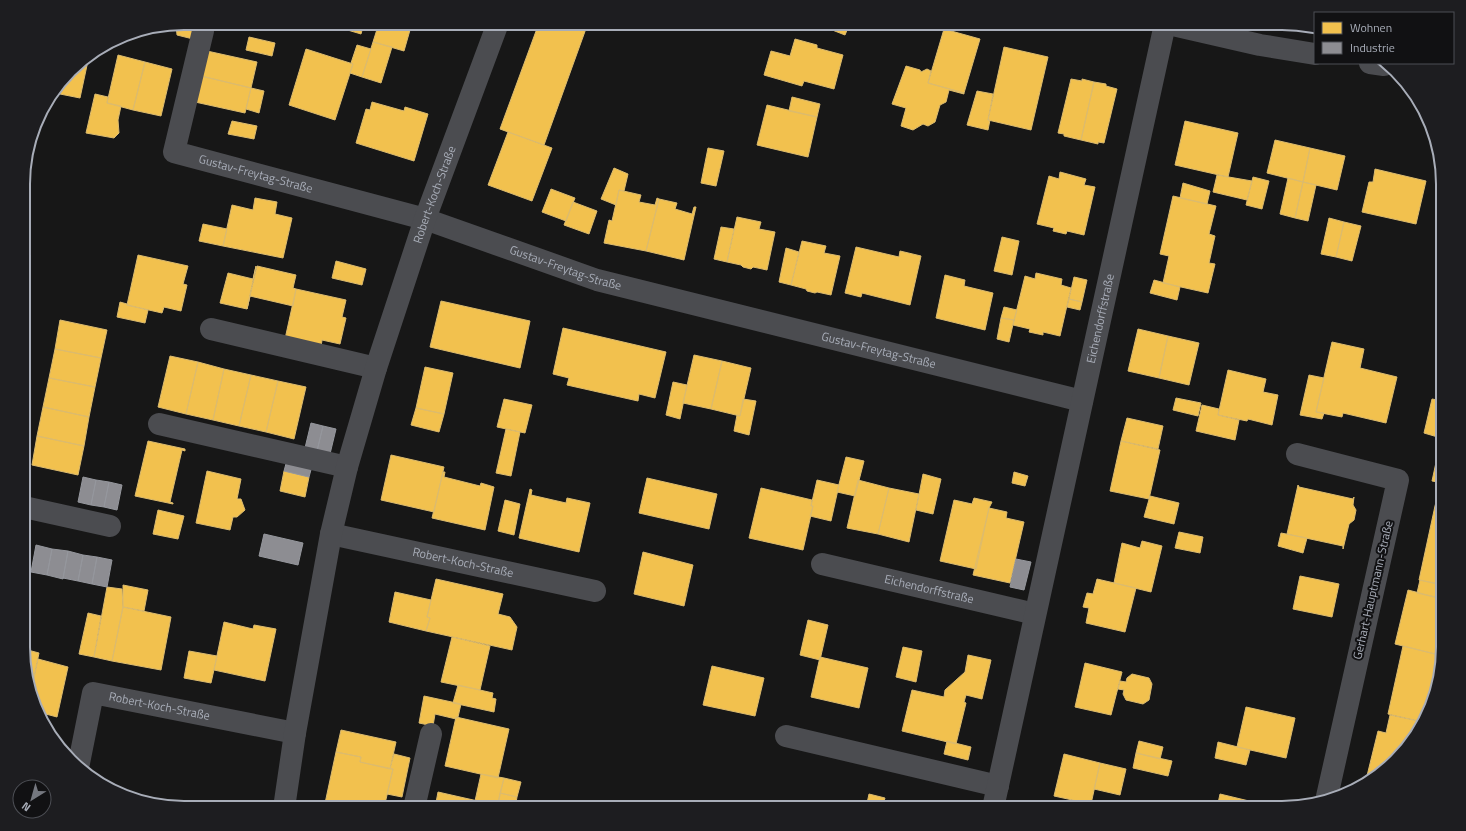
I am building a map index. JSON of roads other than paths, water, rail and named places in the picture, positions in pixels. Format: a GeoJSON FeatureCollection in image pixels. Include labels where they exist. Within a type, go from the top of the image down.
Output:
{"type":"FeatureCollection","features":[{"type":"Feature","properties":{"kind":"street","name":"Gustav-Freytag-Straße"},"geometry":{"type":"LineString","coordinates":[[203,30],[174,152],[425,219],[597,280],[1082,402]]}},
{"type":"Feature","properties":{"kind":"street","name":"Robert-Koch-Straße"},"geometry":{"type":"LineString","coordinates":[[285,801],[295,733],[331,534],[347,467],[376,368],[425,219],[495,30]]}},
{"type":"Feature","properties":{"kind":"street","name":"Eichendorffstraße"},"geometry":{"type":"LineString","coordinates":[[995,801],[1162,30]]}},
{"type":"Feature","properties":{"kind":"street"},"geometry":{"type":"LineString","coordinates":[[1195,30],[1260,45],[1314,54]]}},
{"type":"Feature","properties":{"kind":"street"},"geometry":{"type":"LineString","coordinates":[[211,329],[376,368]]}},
{"type":"Feature","properties":{"kind":"street"},"geometry":{"type":"LineString","coordinates":[[159,424],[347,467]]}},
{"type":"Feature","properties":{"kind":"street","name":"Gerhart-Hauptmann-Straße"},"geometry":{"type":"LineString","coordinates":[[1297,454],[1398,480],[1328,794]]}},
{"type":"Feature","properties":{"kind":"street"},"geometry":{"type":"LineString","coordinates":[[30,508],[110,526]]}},
{"type":"Feature","properties":{"kind":"street","name":"Robert-Koch-Straße"},"geometry":{"type":"LineString","coordinates":[[331,534],[595,591]]}},
{"type":"Feature","properties":{"kind":"street","name":"Eichendorffstraße"},"geometry":{"type":"LineString","coordinates":[[822,564],[1035,614]]}},
{"type":"Feature","properties":{"kind":"street","name":"Robert-Koch-Straße"},"geometry":{"type":"LineString","coordinates":[[80,760],[93,693],[295,733]]}},
{"type":"Feature","properties":{"kind":"street"},"geometry":{"type":"LineString","coordinates":[[416,801],[432,734]]}},
{"type":"Feature","properties":{"kind":"street"},"geometry":{"type":"LineString","coordinates":[[786,736],[998,786]]}}]}
